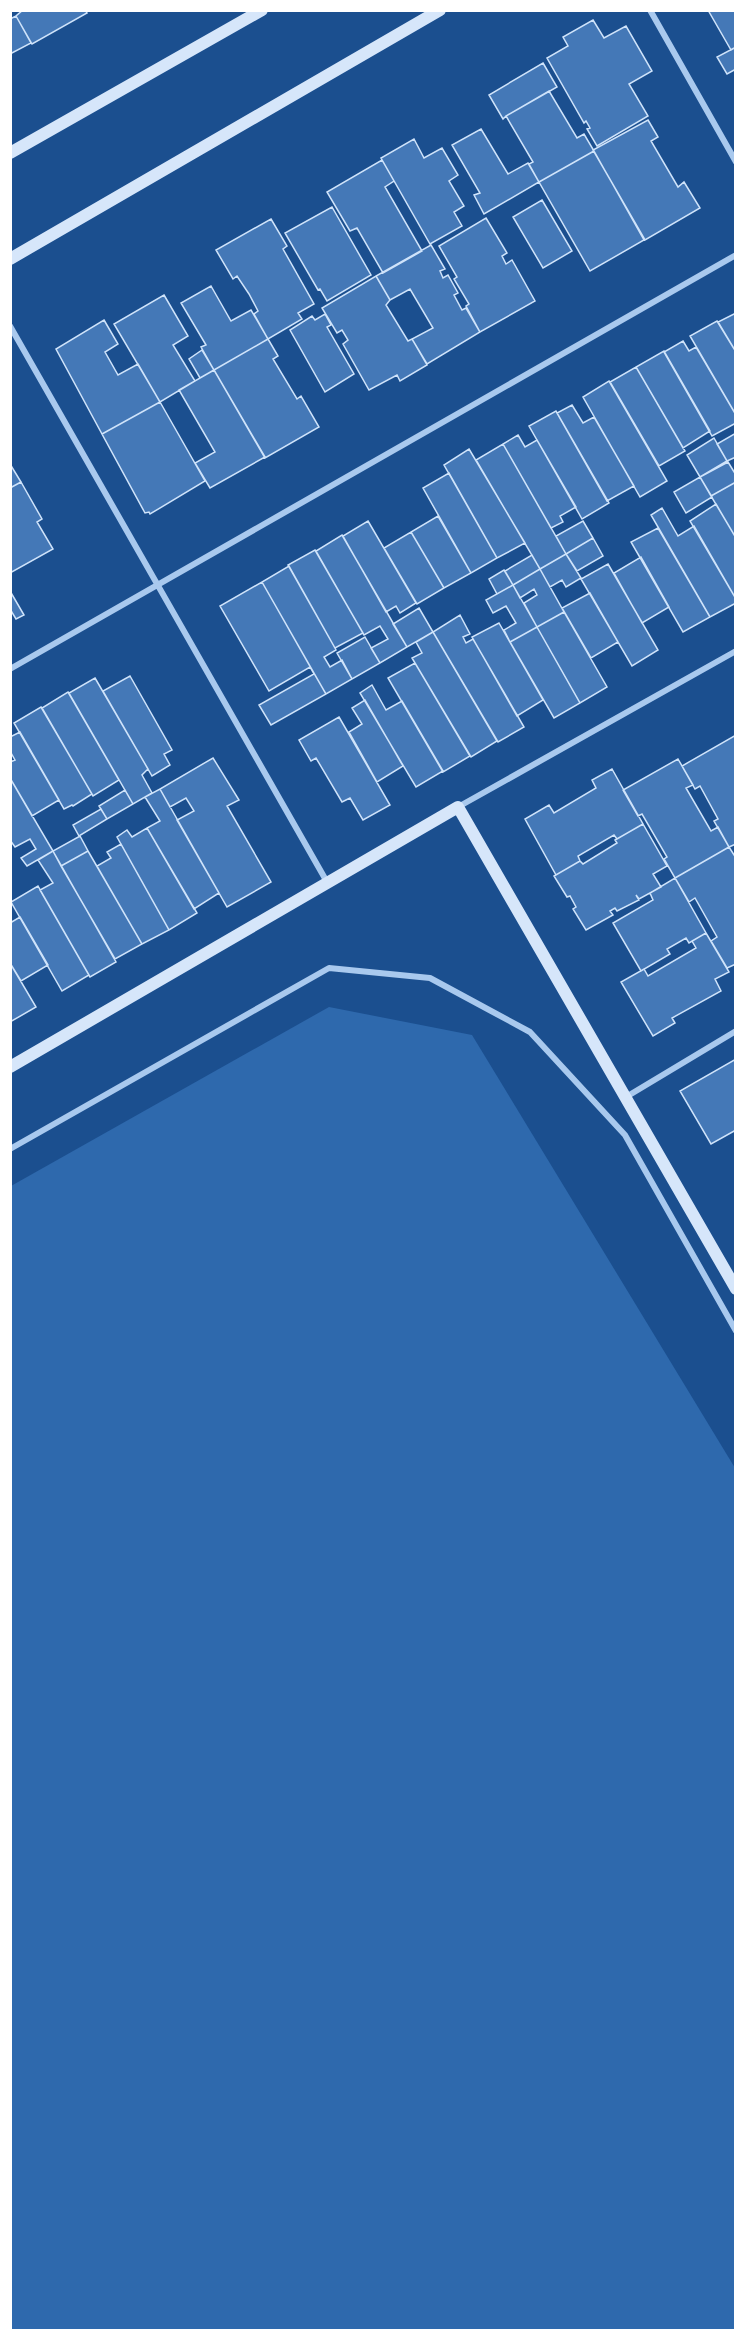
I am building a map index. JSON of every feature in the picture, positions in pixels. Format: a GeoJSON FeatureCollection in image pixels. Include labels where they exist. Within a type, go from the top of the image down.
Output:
{"type":"FeatureCollection","features":[{"type":"Feature","properties":{"kind":"street"},"geometry":{"type":"LineString","coordinates":[[10,153],[262,10]]}},
{"type":"Feature","properties":{"kind":"street"},"geometry":{"type":"LineString","coordinates":[[10,259],[440,10]]}},
{"type":"Feature","properties":{"kind":"street"},"geometry":{"type":"LineString","coordinates":[[650,10],[735,162]]}},
{"type":"Feature","properties":{"kind":"street"},"geometry":{"type":"LineString","coordinates":[[10,669],[735,255]]}},
{"type":"Feature","properties":{"kind":"street"},"geometry":{"type":"LineString","coordinates":[[10,326],[159,583],[327,882]]}},
{"type":"Feature","properties":{"kind":"street"},"geometry":{"type":"LineString","coordinates":[[10,1067],[327,882],[735,651]]}},
{"type":"Feature","properties":{"kind":"street"},"geometry":{"type":"LineString","coordinates":[[458,807],[735,1289]]}},
{"type":"Feature","properties":{"kind":"street"},"geometry":{"type":"LineString","coordinates":[[10,1149],[329,968],[430,978],[530,1032],[625,1135],[735,1331]]}},
{"type":"Feature","properties":{"kind":"street"},"geometry":{"type":"LineString","coordinates":[[626,1096],[735,1031]]}},
{"type":"Feature","properties":{"kind":"shaded area"},"geometry":{"type":"Polygon","coordinates":[[[329,1007],[472,1035],[735,1468],[735,2330],[11,2330],[11,1186],[329,1007]]]}},
{"type":"Feature","properties":{"kind":"building"},"geometry":{"type":"Polygon","coordinates":[[[23,10],[85,10],[87,13],[32,44],[16,16],[23,10]]]}},
{"type":"Feature","properties":{"kind":"building"},"geometry":{"type":"Polygon","coordinates":[[[708,10],[736,10],[736,47],[731,50],[708,10]]]}},
{"type":"Feature","properties":{"kind":"building"},"geometry":{"type":"Polygon","coordinates":[[[16,16],[31,43],[10,54],[10,19],[16,16]]]}},
{"type":"Feature","properties":{"kind":"building"},"geometry":{"type":"Polygon","coordinates":[[[593,20],[604,38],[626,26],[652,71],[629,84],[648,116],[597,146],[587,129],[590,128],[586,121],[584,123],[547,58],[568,46],[563,37],[593,20]]]}},
{"type":"Feature","properties":{"kind":"building"},"geometry":{"type":"Polygon","coordinates":[[[736,47],[736,69],[727,74],[717,57],[736,47]]]}},
{"type":"Feature","properties":{"kind":"building"},"geometry":{"type":"Polygon","coordinates":[[[543,63],[557,87],[503,119],[489,95],[543,63]]]}},
{"type":"Feature","properties":{"kind":"building"},"geometry":{"type":"Polygon","coordinates":[[[549,91],[577,138],[584,134],[594,151],[539,182],[529,164],[533,162],[506,116],[549,91]]]}},
{"type":"Feature","properties":{"kind":"building"},"geometry":{"type":"Polygon","coordinates":[[[648,120],[658,137],[651,141],[678,187],[684,182],[700,208],[645,240],[593,150],[648,120]]]}},
{"type":"Feature","properties":{"kind":"building"},"geometry":{"type":"Polygon","coordinates":[[[481,129],[508,174],[528,163],[539,182],[484,214],[474,195],[480,193],[452,145],[481,129]]]}},
{"type":"Feature","properties":{"kind":"building"},"geometry":{"type":"Polygon","coordinates":[[[414,139],[424,158],[442,148],[458,175],[449,181],[464,206],[454,212],[462,226],[430,244],[381,158],[414,139]]]}},
{"type":"Feature","properties":{"kind":"building"},"geometry":{"type":"Polygon","coordinates":[[[594,151],[644,240],[590,271],[539,182],[594,151]]]}},
{"type":"Feature","properties":{"kind":"building"},"geometry":{"type":"Polygon","coordinates":[[[382,160],[394,181],[385,187],[422,251],[383,273],[357,228],[350,231],[327,192],[382,160]]]}},
{"type":"Feature","properties":{"kind":"building"},"geometry":{"type":"Polygon","coordinates":[[[542,200],[572,251],[543,268],[513,217],[542,200]]]}},
{"type":"Feature","properties":{"kind":"building"},"geometry":{"type":"Polygon","coordinates":[[[332,207],[371,275],[327,301],[320,289],[318,290],[285,233],[332,207]]]}},
{"type":"Feature","properties":{"kind":"building"},"geometry":{"type":"Polygon","coordinates":[[[486,218],[507,253],[502,256],[506,264],[512,260],[535,301],[480,332],[466,306],[469,304],[454,279],[457,277],[439,246],[486,218]]]}},
{"type":"Feature","properties":{"kind":"building"},"geometry":{"type":"Polygon","coordinates":[[[271,219],[287,246],[283,249],[314,304],[298,313],[302,319],[268,339],[254,314],[258,311],[249,294],[237,276],[233,279],[216,250],[271,219]]]}},
{"type":"Feature","properties":{"kind":"building"},"geometry":{"type":"Polygon","coordinates":[[[431,245],[445,269],[440,271],[443,278],[448,275],[458,293],[454,295],[462,310],[466,308],[480,332],[427,364],[412,339],[433,328],[410,289],[390,300],[376,276],[431,245]]]}},
{"type":"Feature","properties":{"kind":"building"},"geometry":{"type":"Polygon","coordinates":[[[376,276],[390,300],[386,305],[408,341],[412,339],[427,365],[400,381],[397,375],[369,390],[343,344],[348,340],[342,330],[337,333],[322,308],[376,276]]]}},
{"type":"Feature","properties":{"kind":"building"},"geometry":{"type":"Polygon","coordinates":[[[211,286],[231,321],[251,310],[268,339],[214,370],[201,347],[206,345],[181,303],[211,286]]]}},
{"type":"Feature","properties":{"kind":"building"},"geometry":{"type":"Polygon","coordinates":[[[164,295],[188,336],[173,345],[195,381],[160,402],[114,324],[164,295]]]}},
{"type":"Feature","properties":{"kind":"building"},"geometry":{"type":"Polygon","coordinates":[[[736,313],[736,352],[718,322],[736,313]]]}},
{"type":"Feature","properties":{"kind":"building"},"geometry":{"type":"Polygon","coordinates":[[[325,314],[331,325],[327,327],[354,374],[325,392],[290,330],[312,316],[315,320],[325,314]]]}},
{"type":"Feature","properties":{"kind":"building"},"geometry":{"type":"Polygon","coordinates":[[[104,320],[118,344],[105,352],[118,375],[138,364],[160,402],[102,434],[56,349],[104,320]]]}},
{"type":"Feature","properties":{"kind":"building"},"geometry":{"type":"Polygon","coordinates":[[[717,321],[736,352],[736,415],[690,336],[717,321]]]}},
{"type":"Feature","properties":{"kind":"building"},"geometry":{"type":"Polygon","coordinates":[[[268,339],[278,356],[273,359],[297,399],[301,396],[319,427],[265,458],[214,370],[268,339]]]}},
{"type":"Feature","properties":{"kind":"building"},"geometry":{"type":"Polygon","coordinates":[[[683,341],[689,351],[696,347],[736,415],[736,423],[712,436],[664,352],[683,341]]]}},
{"type":"Feature","properties":{"kind":"building"},"geometry":{"type":"Polygon","coordinates":[[[202,350],[214,370],[200,378],[189,359],[202,350]]]}},
{"type":"Feature","properties":{"kind":"building"},"geometry":{"type":"Polygon","coordinates":[[[664,351],[710,431],[683,448],[636,367],[664,351]]]}},
{"type":"Feature","properties":{"kind":"building"},"geometry":{"type":"Polygon","coordinates":[[[636,367],[685,451],[659,466],[610,382],[636,367]]]}},
{"type":"Feature","properties":{"kind":"building"},"geometry":{"type":"Polygon","coordinates":[[[214,370],[265,457],[210,488],[195,463],[215,452],[179,390],[214,370]]]}},
{"type":"Feature","properties":{"kind":"building"},"geometry":{"type":"Polygon","coordinates":[[[609,381],[667,481],[640,497],[583,397],[609,381]]]}},
{"type":"Feature","properties":{"kind":"building"},"geometry":{"type":"Polygon","coordinates":[[[160,402],[205,481],[150,514],[145,513],[102,434],[160,402]]]}},
{"type":"Feature","properties":{"kind":"building"},"geometry":{"type":"Polygon","coordinates":[[[572,405],[583,423],[594,417],[634,486],[607,501],[557,413],[572,405]]]}},
{"type":"Feature","properties":{"kind":"building"},"geometry":{"type":"Polygon","coordinates":[[[556,411],[609,503],[582,519],[529,426],[556,411]]]}},
{"type":"Feature","properties":{"kind":"building"},"geometry":{"type":"Polygon","coordinates":[[[736,433],[736,457],[727,461],[717,444],[736,433]]]}},
{"type":"Feature","properties":{"kind":"building"},"geometry":{"type":"Polygon","coordinates":[[[518,435],[525,447],[537,440],[576,507],[560,516],[563,522],[551,528],[503,444],[518,435]]]}},
{"type":"Feature","properties":{"kind":"building"},"geometry":{"type":"Polygon","coordinates":[[[714,438],[727,461],[700,477],[687,455],[714,438]]]}},
{"type":"Feature","properties":{"kind":"building"},"geometry":{"type":"Polygon","coordinates":[[[503,444],[566,554],[540,569],[476,460],[503,444]]]}},
{"type":"Feature","properties":{"kind":"building"},"geometry":{"type":"Polygon","coordinates":[[[469,449],[525,543],[497,558],[444,465],[469,449]]]}},
{"type":"Feature","properties":{"kind":"building"},"geometry":{"type":"Polygon","coordinates":[[[728,462],[736,475],[736,482],[711,496],[700,477],[728,462]]]}},
{"type":"Feature","properties":{"kind":"building"},"geometry":{"type":"Polygon","coordinates":[[[10,464],[21,482],[10,488],[10,464]]]}},
{"type":"Feature","properties":{"kind":"building"},"geometry":{"type":"Polygon","coordinates":[[[449,473],[497,558],[471,573],[423,488],[449,473]]]}},
{"type":"Feature","properties":{"kind":"building"},"geometry":{"type":"Polygon","coordinates":[[[700,477],[712,497],[686,513],[674,492],[700,477]]]}},
{"type":"Feature","properties":{"kind":"building"},"geometry":{"type":"Polygon","coordinates":[[[21,482],[42,519],[37,522],[53,549],[10,573],[10,488],[21,482]]]}},
{"type":"Feature","properties":{"kind":"building"},"geometry":{"type":"Polygon","coordinates":[[[736,482],[736,538],[711,496],[736,482]]]}},
{"type":"Feature","properties":{"kind":"building"},"geometry":{"type":"Polygon","coordinates":[[[716,504],[736,538],[736,599],[690,521],[716,504]]]}},
{"type":"Feature","properties":{"kind":"building"},"geometry":{"type":"Polygon","coordinates":[[[662,508],[678,536],[694,526],[736,599],[736,603],[710,617],[651,515],[662,508]]]}},
{"type":"Feature","properties":{"kind":"building"},"geometry":{"type":"Polygon","coordinates":[[[438,516],[471,573],[444,588],[411,532],[438,516]]]}},
{"type":"Feature","properties":{"kind":"building"},"geometry":{"type":"Polygon","coordinates":[[[368,521],[416,603],[400,613],[396,606],[386,612],[343,536],[368,521]]]}},
{"type":"Feature","properties":{"kind":"building"},"geometry":{"type":"Polygon","coordinates":[[[583,521],[593,538],[566,554],[556,536],[583,521]]]}},
{"type":"Feature","properties":{"kind":"building"},"geometry":{"type":"Polygon","coordinates":[[[658,528],[710,617],[683,632],[631,542],[658,528]]]}},
{"type":"Feature","properties":{"kind":"building"},"geometry":{"type":"Polygon","coordinates":[[[411,532],[444,588],[417,604],[384,548],[411,532]]]}},
{"type":"Feature","properties":{"kind":"building"},"geometry":{"type":"Polygon","coordinates":[[[342,535],[407,647],[380,663],[371,648],[388,639],[380,626],[364,635],[316,551],[342,535]]]}},
{"type":"Feature","properties":{"kind":"building"},"geometry":{"type":"Polygon","coordinates":[[[593,538],[603,556],[577,571],[566,554],[593,538]]]}},
{"type":"Feature","properties":{"kind":"building"},"geometry":{"type":"Polygon","coordinates":[[[315,550],[363,633],[335,648],[288,565],[315,550]]]}},
{"type":"Feature","properties":{"kind":"building"},"geometry":{"type":"Polygon","coordinates":[[[566,554],[581,578],[566,587],[562,580],[550,587],[540,569],[566,554]]]}},
{"type":"Feature","properties":{"kind":"building"},"geometry":{"type":"Polygon","coordinates":[[[532,555],[540,569],[513,585],[505,571],[532,555]]]}},
{"type":"Feature","properties":{"kind":"building"},"geometry":{"type":"Polygon","coordinates":[[[641,557],[669,607],[642,623],[614,573],[641,557]]]}},
{"type":"Feature","properties":{"kind":"building"},"geometry":{"type":"Polygon","coordinates":[[[608,564],[658,650],[632,666],[581,579],[608,564]]]}},
{"type":"Feature","properties":{"kind":"building"},"geometry":{"type":"Polygon","coordinates":[[[289,566],[336,650],[324,657],[330,667],[342,660],[352,679],[326,694],[262,582],[289,566]]]}},
{"type":"Feature","properties":{"kind":"building"},"geometry":{"type":"Polygon","coordinates":[[[540,569],[564,612],[537,627],[524,603],[537,595],[534,589],[520,598],[513,585],[540,569]]]}},
{"type":"Feature","properties":{"kind":"building"},"geometry":{"type":"Polygon","coordinates":[[[504,570],[513,585],[497,594],[489,579],[504,570]]]}},
{"type":"Feature","properties":{"kind":"building"},"geometry":{"type":"Polygon","coordinates":[[[262,582],[326,694],[271,725],[259,705],[314,674],[310,667],[269,691],[220,606],[262,582]]]}},
{"type":"Feature","properties":{"kind":"building"},"geometry":{"type":"Polygon","coordinates":[[[513,585],[537,627],[510,642],[504,630],[516,623],[506,606],[493,613],[486,600],[513,585]]]}},
{"type":"Feature","properties":{"kind":"building"},"geometry":{"type":"Polygon","coordinates":[[[10,591],[24,615],[16,619],[10,609],[10,591]]]}},
{"type":"Feature","properties":{"kind":"building"},"geometry":{"type":"Polygon","coordinates":[[[590,593],[618,642],[591,658],[562,608],[590,593]]]}},
{"type":"Feature","properties":{"kind":"building"},"geometry":{"type":"Polygon","coordinates":[[[419,608],[433,632],[407,647],[393,624],[419,608]]]}},
{"type":"Feature","properties":{"kind":"building"},"geometry":{"type":"Polygon","coordinates":[[[564,612],[607,687],[580,703],[537,627],[564,612]]]}},
{"type":"Feature","properties":{"kind":"building"},"geometry":{"type":"Polygon","coordinates":[[[460,615],[470,634],[463,637],[466,643],[473,639],[524,727],[498,742],[433,632],[460,615]]]}},
{"type":"Feature","properties":{"kind":"building"},"geometry":{"type":"Polygon","coordinates":[[[499,623],[543,700],[517,716],[472,637],[499,623]]]}},
{"type":"Feature","properties":{"kind":"building"},"geometry":{"type":"Polygon","coordinates":[[[537,627],[580,703],[554,718],[510,642],[537,627]]]}},
{"type":"Feature","properties":{"kind":"building"},"geometry":{"type":"Polygon","coordinates":[[[433,632],[497,741],[471,757],[412,658],[422,653],[416,642],[433,632]]]}},
{"type":"Feature","properties":{"kind":"building"},"geometry":{"type":"Polygon","coordinates":[[[365,637],[380,663],[352,679],[337,653],[365,637]]]}},
{"type":"Feature","properties":{"kind":"building"},"geometry":{"type":"Polygon","coordinates":[[[415,663],[470,756],[443,772],[388,678],[415,663]]]}},
{"type":"Feature","properties":{"kind":"building"},"geometry":{"type":"Polygon","coordinates":[[[130,676],[172,750],[164,754],[170,765],[152,776],[103,691],[130,676]]]}},
{"type":"Feature","properties":{"kind":"building"},"geometry":{"type":"Polygon","coordinates":[[[95,678],[148,769],[142,775],[152,793],[133,804],[69,693],[95,678]]]}},
{"type":"Feature","properties":{"kind":"building"},"geometry":{"type":"Polygon","coordinates":[[[372,685],[386,710],[402,701],[443,771],[416,787],[360,693],[372,685]]]}},
{"type":"Feature","properties":{"kind":"building"},"geometry":{"type":"Polygon","coordinates":[[[68,692],[119,780],[93,796],[42,708],[68,692]]]}},
{"type":"Feature","properties":{"kind":"building"},"geometry":{"type":"Polygon","coordinates":[[[365,700],[403,766],[377,782],[349,732],[362,724],[352,708],[365,700]]]}},
{"type":"Feature","properties":{"kind":"building"},"geometry":{"type":"Polygon","coordinates":[[[41,707],[92,794],[64,809],[14,723],[41,707]]]}},
{"type":"Feature","properties":{"kind":"building"},"geometry":{"type":"Polygon","coordinates":[[[339,717],[390,805],[363,820],[350,798],[342,802],[316,758],[311,761],[299,740],[339,717]]]}},
{"type":"Feature","properties":{"kind":"building"},"geometry":{"type":"Polygon","coordinates":[[[20,732],[59,800],[32,816],[10,778],[10,762],[15,760],[10,751],[10,737],[20,732]]]}},
{"type":"Feature","properties":{"kind":"building"},"geometry":{"type":"Polygon","coordinates":[[[736,735],[736,844],[729,847],[714,821],[718,819],[700,786],[695,789],[682,766],[736,735]]]}},
{"type":"Feature","properties":{"kind":"building"},"geometry":{"type":"Polygon","coordinates":[[[213,758],[239,800],[227,806],[271,882],[227,907],[177,820],[194,811],[186,798],[170,807],[160,789],[213,758]]]}},
{"type":"Feature","properties":{"kind":"building"},"geometry":{"type":"Polygon","coordinates":[[[678,759],[693,785],[686,788],[711,831],[718,827],[729,847],[675,878],[664,859],[667,857],[642,814],[638,816],[623,790],[678,759]]]}},
{"type":"Feature","properties":{"kind":"building"},"geometry":{"type":"Polygon","coordinates":[[[612,769],[643,824],[617,839],[614,835],[578,856],[580,861],[556,875],[525,819],[549,805],[554,813],[596,788],[592,780],[612,769]]]}},
{"type":"Feature","properties":{"kind":"building"},"geometry":{"type":"Polygon","coordinates":[[[10,778],[53,851],[27,866],[21,858],[36,849],[30,839],[15,847],[10,840],[10,778]]]}},
{"type":"Feature","properties":{"kind":"building"},"geometry":{"type":"Polygon","coordinates":[[[160,789],[219,893],[194,909],[147,828],[160,821],[145,797],[160,789]]]}},
{"type":"Feature","properties":{"kind":"building"},"geometry":{"type":"Polygon","coordinates":[[[125,790],[133,804],[107,819],[99,806],[125,790]]]}},
{"type":"Feature","properties":{"kind":"building"},"geometry":{"type":"Polygon","coordinates":[[[101,809],[107,819],[79,836],[73,825],[101,809]]]}},
{"type":"Feature","properties":{"kind":"building"},"geometry":{"type":"Polygon","coordinates":[[[643,824],[667,866],[653,874],[661,887],[639,899],[636,895],[639,900],[617,911],[615,908],[610,911],[613,915],[586,930],[573,909],[576,907],[570,896],[567,897],[554,876],[580,861],[583,864],[617,843],[615,840],[643,824]]]}},
{"type":"Feature","properties":{"kind":"building"},"geometry":{"type":"Polygon","coordinates":[[[147,828],[197,913],[169,930],[117,837],[127,830],[132,837],[147,828]]]}},
{"type":"Feature","properties":{"kind":"building"},"geometry":{"type":"Polygon","coordinates":[[[80,836],[88,851],[61,866],[53,851],[80,836]]]}},
{"type":"Feature","properties":{"kind":"building"},"geometry":{"type":"Polygon","coordinates":[[[121,844],[169,930],[142,944],[97,866],[111,858],[107,852],[121,844]]]}},
{"type":"Feature","properties":{"kind":"building"},"geometry":{"type":"Polygon","coordinates":[[[729,847],[736,858],[736,964],[727,968],[711,941],[717,937],[695,898],[689,902],[675,878],[729,847]]]}},
{"type":"Feature","properties":{"kind":"building"},"geometry":{"type":"Polygon","coordinates":[[[53,851],[116,962],[90,977],[40,890],[53,883],[38,860],[53,851]]]}},
{"type":"Feature","properties":{"kind":"building"},"geometry":{"type":"Polygon","coordinates":[[[88,851],[142,944],[115,959],[61,866],[88,851]]]}},
{"type":"Feature","properties":{"kind":"building"},"geometry":{"type":"Polygon","coordinates":[[[675,878],[706,933],[689,943],[686,938],[667,949],[670,954],[641,971],[613,923],[653,900],[650,893],[675,878]]]}},
{"type":"Feature","properties":{"kind":"building"},"geometry":{"type":"Polygon","coordinates":[[[38,886],[89,975],[62,991],[11,902],[38,886]]]}},
{"type":"Feature","properties":{"kind":"building"},"geometry":{"type":"Polygon","coordinates":[[[20,917],[48,965],[21,981],[10,963],[10,923],[20,917]]]}},
{"type":"Feature","properties":{"kind":"building"},"geometry":{"type":"Polygon","coordinates":[[[706,933],[729,972],[715,979],[721,991],[672,1018],[675,1023],[653,1036],[621,982],[644,969],[648,976],[696,948],[692,941],[706,933]]]}},
{"type":"Feature","properties":{"kind":"building"},"geometry":{"type":"Polygon","coordinates":[[[10,963],[36,1007],[10,1022],[10,963]]]}},
{"type":"Feature","properties":{"kind":"building"},"geometry":{"type":"Polygon","coordinates":[[[736,1059],[736,1130],[711,1144],[680,1091],[736,1059]]]}}]}
